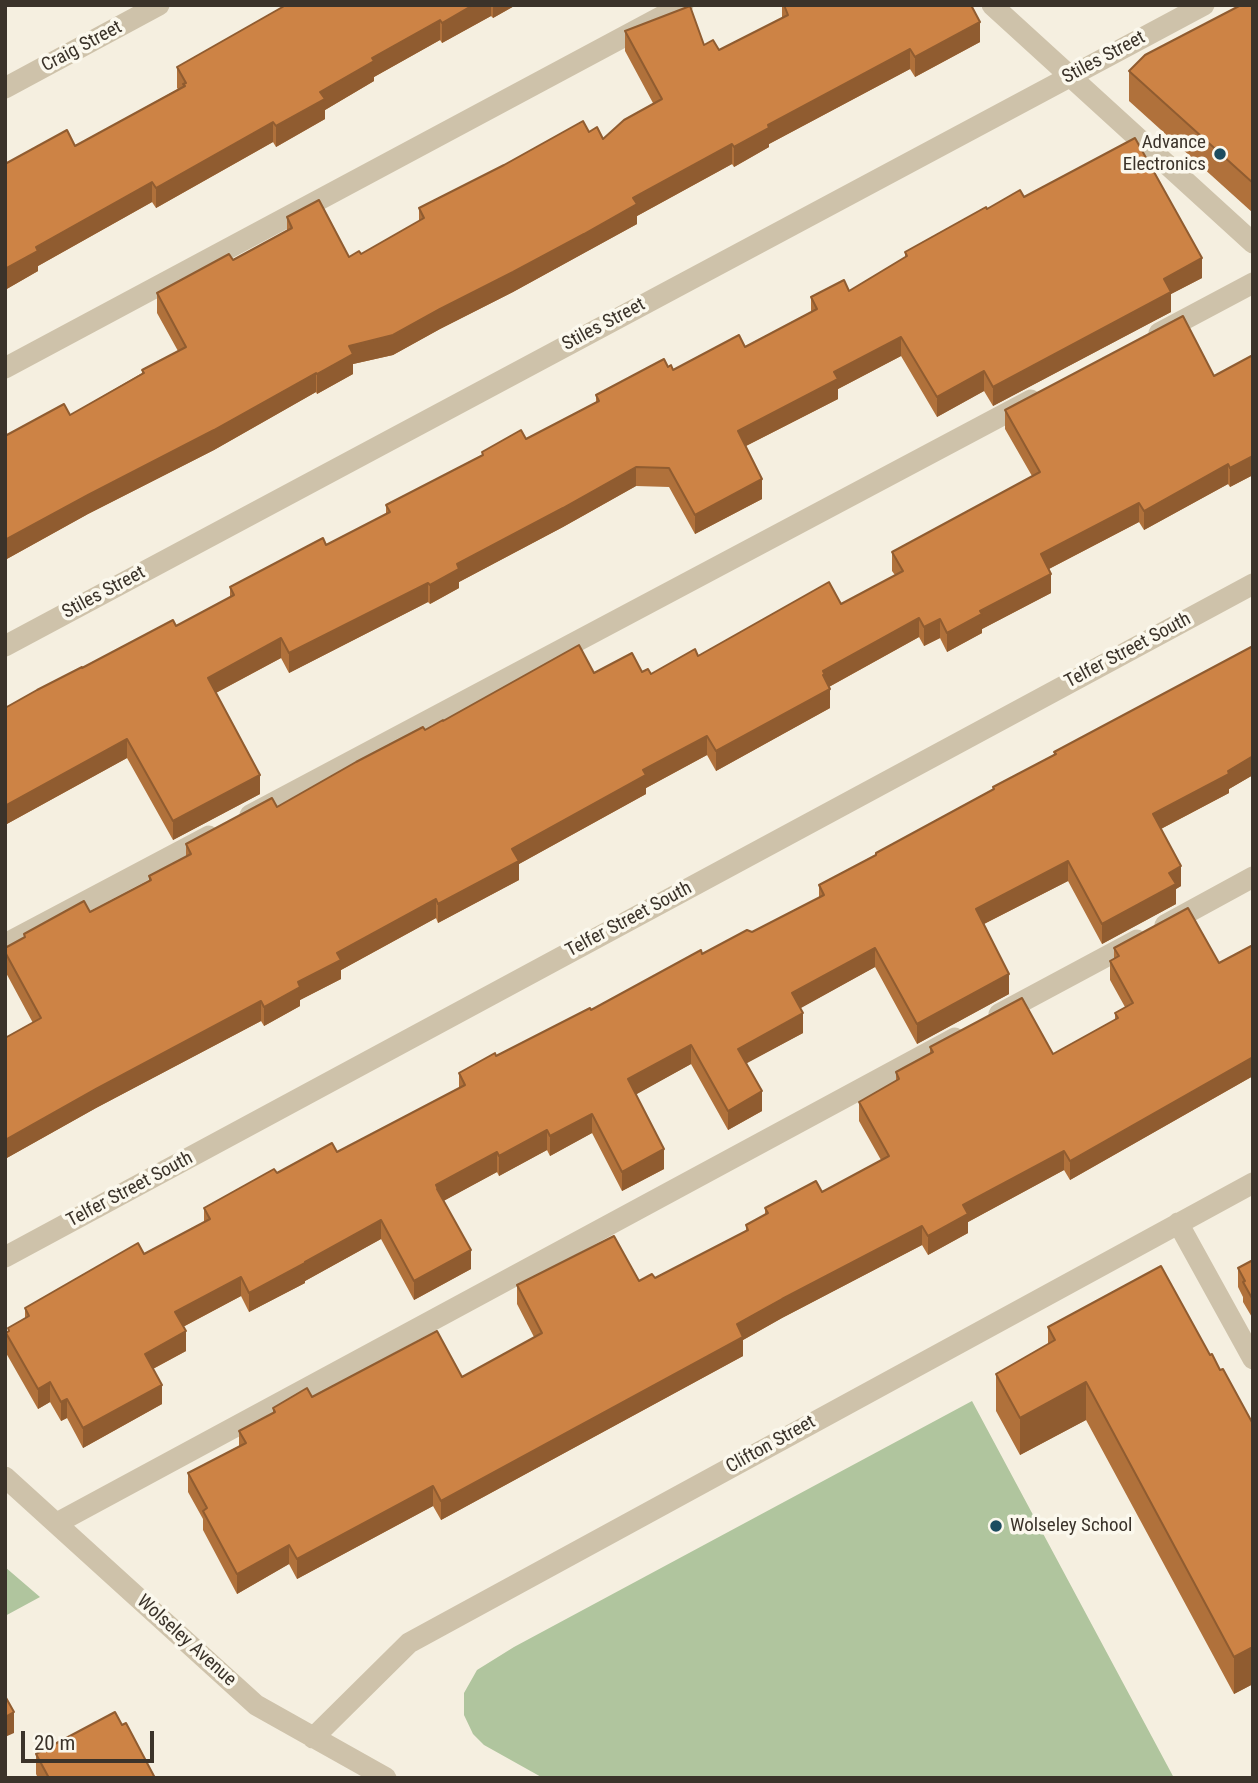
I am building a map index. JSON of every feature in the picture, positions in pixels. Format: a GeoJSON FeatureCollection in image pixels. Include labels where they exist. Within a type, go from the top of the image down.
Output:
{"type":"FeatureCollection","features":[{"type":"Feature","properties":{"kind":"street","name":"Craig Street"},"geometry":{"type":"LineString","coordinates":[[5,88],[159,5]]}},
{"type":"Feature","properties":{"kind":"street"},"geometry":{"type":"LineString","coordinates":[[5,368],[683,5]]}},
{"type":"Feature","properties":{"kind":"street"},"geometry":{"type":"LineString","coordinates":[[992,5],[1253,243]]}},
{"type":"Feature","properties":{"kind":"street","name":"Stiles Street"},"geometry":{"type":"LineString","coordinates":[[5,646],[1204,5]]}},
{"type":"Feature","properties":{"kind":"street"},"geometry":{"type":"LineString","coordinates":[[1142,342],[1253,283]]}},
{"type":"Feature","properties":{"kind":"street"},"geometry":{"type":"LineString","coordinates":[[5,944],[1043,394]]}},
{"type":"Feature","properties":{"kind":"street","name":"Telfer Street South"},"geometry":{"type":"LineString","coordinates":[[5,1257],[1253,584]]}},
{"type":"Feature","properties":{"kind":"street"},"geometry":{"type":"LineString","coordinates":[[57,1523],[1253,877]]}},
{"type":"Feature","properties":{"kind":"street","name":"Clifton Street"},"geometry":{"type":"LineString","coordinates":[[313,1738],[409,1643],[1253,1183]]}},
{"type":"Feature","properties":{"kind":"street"},"geometry":{"type":"LineString","coordinates":[[1178,1223],[1253,1359]]}},
{"type":"Feature","properties":{"kind":"street","name":"Wolseley Avenue"},"geometry":{"type":"LineString","coordinates":[[5,1477],[256,1705],[386,1778]]}},
{"type":"Feature","properties":{"kind":"green space","name":"Wolseley School"},"geometry":{"type":"Polygon","coordinates":[[[972,1401],[1174,1778],[543,1778],[484,1745],[473,1734],[464,1715],[464,1693],[477,1670],[514,1647],[972,1401]]]}},
{"type":"Feature","properties":{"kind":"green space"},"geometry":{"type":"Polygon","coordinates":[[[5,1567],[40,1597],[5,1616],[5,1567]]]}},
{"type":"Feature","properties":{"kind":"building"},"geometry":{"type":"Polygon","coordinates":[[[286,5],[473,5],[372,58],[374,61],[320,92],[325,99],[276,126],[273,122],[156,188],[152,182],[36,247],[38,251],[5,269],[5,164],[67,130],[75,146],[185,86],[177,67],[286,5]]]}},
{"type":"Feature","properties":{"kind":"building"},"geometry":{"type":"Polygon","coordinates":[[[784,5],[971,5],[980,22],[915,57],[910,49],[768,125],[769,128],[734,147],[732,144],[633,198],[637,204],[584,234],[393,335],[349,346],[353,354],[5,540],[5,436],[64,404],[70,415],[144,373],[142,370],[186,347],[157,293],[229,254],[233,260],[292,228],[287,217],[319,200],[349,257],[359,251],[361,254],[424,218],[419,208],[583,121],[589,132],[597,127],[603,139],[624,120],[662,99],[625,31],[690,6],[704,45],[713,40],[719,50],[788,15],[784,5]]]}},
{"type":"Feature","properties":{"kind":"building","name":"Advance Electronics"},"geometry":{"type":"Polygon","coordinates":[[[1241,5],[1253,5],[1253,183],[1129,71],[1145,55],[1241,5]]]}},
{"type":"Feature","properties":{"kind":"building"},"geometry":{"type":"Polygon","coordinates":[[[1135,138],[1202,258],[1164,279],[1171,292],[993,387],[984,371],[937,397],[901,337],[834,372],[838,379],[738,431],[762,479],[695,515],[669,468],[636,467],[457,564],[459,569],[430,585],[428,583],[289,653],[281,638],[208,678],[260,775],[173,821],[127,739],[5,806],[5,708],[173,620],[176,626],[234,595],[230,587],[323,538],[326,545],[390,512],[386,505],[483,455],[482,452],[521,430],[526,439],[599,401],[596,395],[664,359],[673,370],[739,335],[745,347],[817,309],[811,297],[844,280],[849,291],[907,256],[905,252],[986,207],[987,209],[1020,190],[1024,197],[1135,138]]]}},
{"type":"Feature","properties":{"kind":"building"},"geometry":{"type":"Polygon","coordinates":[[[1183,316],[1214,376],[1253,355],[1253,456],[1230,468],[1228,464],[1144,511],[1139,503],[1041,554],[1051,574],[980,611],[982,614],[947,633],[940,619],[924,627],[919,618],[823,671],[830,689],[716,751],[707,736],[643,770],[646,775],[512,849],[519,861],[438,904],[436,899],[337,953],[341,960],[298,982],[300,987],[264,1007],[261,1001],[5,1140],[5,1038],[41,1018],[5,952],[5,948],[25,937],[24,934],[84,901],[90,912],[151,880],[149,876],[191,854],[186,844],[272,798],[277,807],[423,727],[425,730],[443,721],[579,645],[594,673],[632,653],[642,672],[648,669],[651,674],[695,649],[698,656],[829,582],[841,604],[903,571],[892,552],[1040,472],[1005,410],[1183,316]]]}},
{"type":"Feature","properties":{"kind":"building"},"geometry":{"type":"Polygon","coordinates":[[[1253,646],[1253,756],[1228,771],[1229,774],[1153,814],[1181,866],[1169,873],[1176,884],[1102,924],[1068,861],[976,909],[1009,974],[917,1024],[875,948],[792,993],[803,1013],[738,1049],[762,1091],[728,1111],[691,1045],[628,1079],[664,1149],[622,1172],[592,1114],[550,1136],[547,1130],[499,1156],[497,1152],[436,1185],[471,1250],[414,1281],[381,1220],[249,1293],[241,1277],[175,1312],[186,1331],[145,1354],[162,1385],[83,1428],[67,1399],[61,1402],[50,1382],[38,1389],[6,1333],[8,1328],[29,1316],[25,1308],[138,1243],[144,1254],[210,1219],[204,1208],[274,1169],[277,1173],[332,1143],[337,1152],[465,1085],[459,1073],[495,1053],[496,1056],[590,1008],[591,1010],[701,950],[702,954],[747,930],[752,932],[824,895],[819,885],[1056,754],[1054,752],[1253,646]]]}},
{"type":"Feature","properties":{"kind":"building"},"geometry":{"type":"Polygon","coordinates":[[[1188,908],[1219,963],[1253,945],[1253,1057],[1070,1161],[1064,1151],[963,1205],[968,1214],[928,1236],[922,1226],[782,1299],[737,1324],[743,1337],[441,1501],[433,1486],[297,1559],[289,1545],[237,1574],[203,1511],[207,1508],[188,1473],[246,1443],[239,1431],[275,1412],[273,1408],[307,1388],[312,1397],[437,1331],[462,1377],[542,1333],[517,1285],[614,1236],[639,1281],[652,1274],[655,1278],[748,1230],[746,1225],[768,1213],[765,1208],[816,1181],[822,1192],[889,1156],[859,1102],[899,1079],[896,1072],[933,1052],[930,1047],[1022,998],[1053,1054],[1118,1018],[1115,1013],[1133,1003],[1110,961],[1119,956],[1114,948],[1188,908]]]}},
{"type":"Feature","properties":{"kind":"building"},"geometry":{"type":"Polygon","coordinates":[[[1253,1260],[1253,1300],[1238,1268],[1253,1260]]]}},
{"type":"Feature","properties":{"kind":"building"},"geometry":{"type":"Polygon","coordinates":[[[1161,1266],[1210,1355],[1212,1354],[1220,1370],[1223,1369],[1253,1424],[1253,1647],[1234,1657],[1086,1382],[1020,1418],[996,1374],[1055,1340],[1048,1327],[1161,1266]]]}},
{"type":"Feature","properties":{"kind":"building"},"geometry":{"type":"Polygon","coordinates":[[[5,1696],[14,1712],[5,1717],[5,1696]]]}},
{"type":"Feature","properties":{"kind":"building"},"geometry":{"type":"Polygon","coordinates":[[[115,1712],[122,1725],[126,1723],[155,1778],[49,1778],[36,1754],[115,1712]]]}},
{"type":"Feature","properties":{"kind":"place","name":"Advance Electronics"},"geometry":{"type":"Point","coordinates":[1220,154]}},
{"type":"Feature","properties":{"kind":"place","name":"Wolseley School"},"geometry":{"type":"Point","coordinates":[996,1526]}}]}
